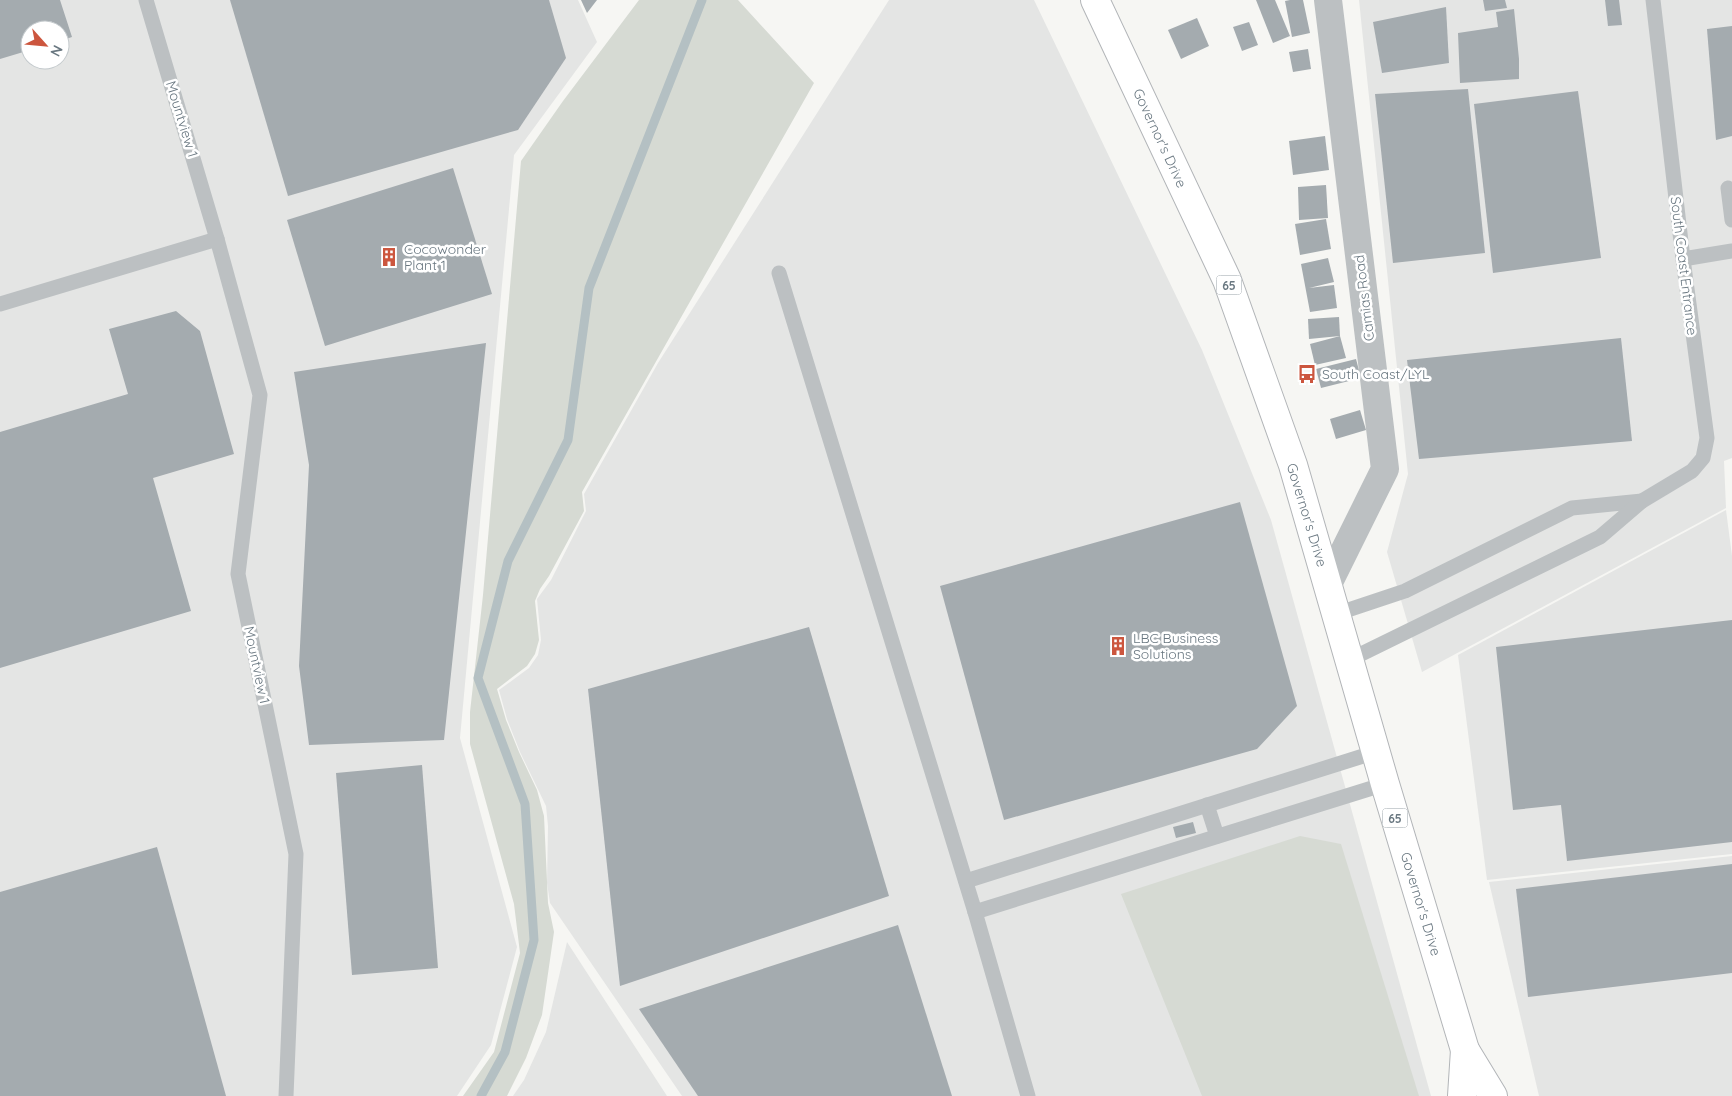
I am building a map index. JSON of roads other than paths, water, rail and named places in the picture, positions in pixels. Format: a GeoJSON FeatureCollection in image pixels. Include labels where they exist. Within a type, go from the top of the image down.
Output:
{"type":"FeatureCollection","features":[{"type":"Feature","properties":{"kind":"highway","name":"Governor's Drive"},"geometry":{"type":"LineString","coordinates":[[1094,0],[1227,280],[1293,465],[1384,784],[1465,1050],[1493,1096]]}},
{"type":"Feature","properties":{"kind":"highway","name":"Governor's Drive"},"geometry":{"type":"LineString","coordinates":[[1462,1096],[1465,1050]]}},
{"type":"Feature","properties":{"kind":"street","name":"Camias Road"},"geometry":{"type":"LineString","coordinates":[[1328,0],[1385,470],[1328,584]]}},
{"type":"Feature","properties":{"kind":"lane","name":"Mountview 1"},"geometry":{"type":"LineString","coordinates":[[146,0],[217,238],[260,395],[238,574],[296,854],[286,1096]]}},
{"type":"Feature","properties":{"kind":"lane","name":"South Coast Entrance"},"geometry":{"type":"LineString","coordinates":[[1349,660],[1600,537],[1642,501],[1692,471],[1703,458],[1707,438],[1683,259],[1653,0]]}},
{"type":"Feature","properties":{"kind":"lane"},"geometry":{"type":"LineString","coordinates":[[1728,188],[1732,220]]}},
{"type":"Feature","properties":{"kind":"lane"},"geometry":{"type":"LineString","coordinates":[[0,304],[217,238]]}},
{"type":"Feature","properties":{"kind":"lane"},"geometry":{"type":"LineString","coordinates":[[1683,259],[1732,251]]}},
{"type":"Feature","properties":{"kind":"lane"},"geometry":{"type":"LineString","coordinates":[[779,272],[966,881],[1028,1096]]}},
{"type":"Feature","properties":{"kind":"lane"},"geometry":{"type":"LineString","coordinates":[[1336,614],[1406,591],[1572,508],[1642,501]]}},
{"type":"Feature","properties":{"kind":"lane"},"geometry":{"type":"LineString","coordinates":[[966,881],[1376,752]]}},
{"type":"Feature","properties":{"kind":"lane"},"geometry":{"type":"LineString","coordinates":[[975,912],[1384,784]]}},
{"type":"Feature","properties":{"kind":"lane"},"geometry":{"type":"LineString","coordinates":[[1208,805],[1218,836]]}},
{"type":"Feature","properties":{"kind":"waterway"},"geometry":{"type":"LineString","coordinates":[[481,1096],[505,1052],[534,940],[525,804],[478,678],[508,561],[568,440],[589,288],[702,0]]}},
{"type":"Feature","properties":{"kind":"place","name":"Cocowonder Plant 1"},"geometry":{"type":"Point","coordinates":[389,257]}},
{"type":"Feature","properties":{"kind":"place","name":"South Coast/LYL"},"geometry":{"type":"Point","coordinates":[1307,374]}},
{"type":"Feature","properties":{"kind":"place","name":"LBC Business Solutions"},"geometry":{"type":"Point","coordinates":[1118,646]}}]}
